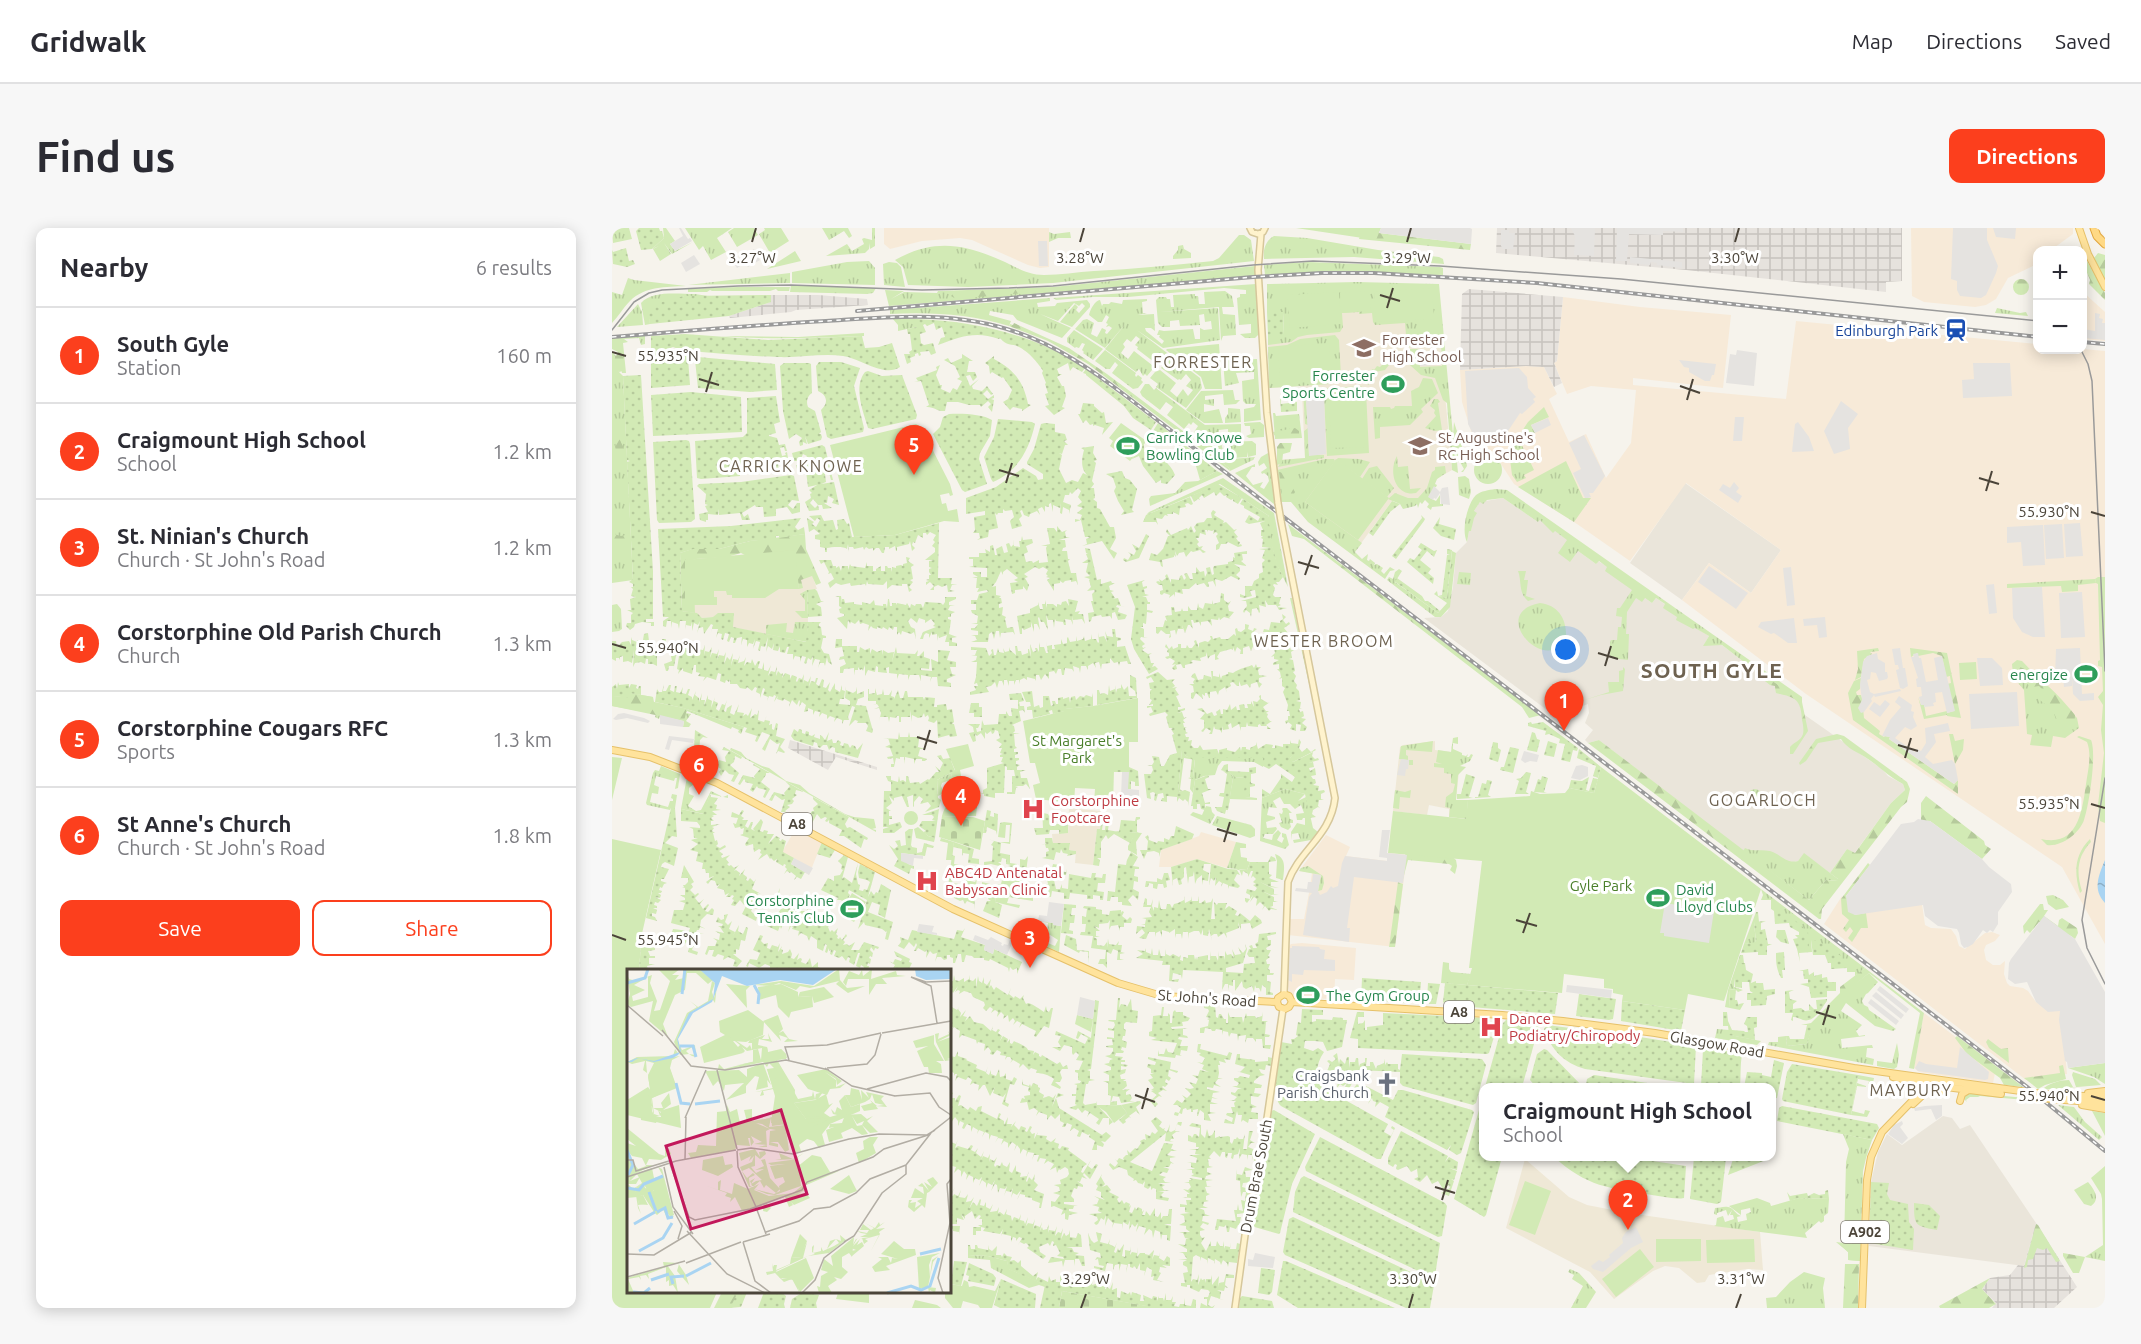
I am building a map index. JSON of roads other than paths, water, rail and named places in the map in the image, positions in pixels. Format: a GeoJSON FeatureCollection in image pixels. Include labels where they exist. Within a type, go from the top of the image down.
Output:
{"type":"FeatureCollection","features":[{"type":"Feature","properties":{"kind":"highway"},"geometry":{"type":"LineString","coordinates":[[2094,228],[2097,236],[2105,244]]}},
{"type":"Feature","properties":{"kind":"main road"},"geometry":{"type":"LineString","coordinates":[[1250,228],[1258,234]]}},
{"type":"Feature","properties":{"kind":"main road"},"geometry":{"type":"LineString","coordinates":[[1265,228],[1258,234],[1258,249],[1270,438],[1281,521],[1335,798],[1333,812],[1327,826],[1295,868],[1288,882],[1284,994]]}},
{"type":"Feature","properties":{"kind":"main road"},"geometry":{"type":"LineString","coordinates":[[2079,228],[2091,261],[2105,287]]}},
{"type":"Feature","properties":{"kind":"main road","name":"St John's Road"},"geometry":{"type":"LineString","coordinates":[[612,750],[650,758],[720,785],[807,829],[960,912],[1118,983],[1159,996],[1277,1002]]}},
{"type":"Feature","properties":{"kind":"main road"},"geometry":{"type":"LineString","coordinates":[[1284,994],[1290,997],[1292,1002],[1289,1007],[1283,1009],[1277,1002],[1278,998],[1284,994]]}},
{"type":"Feature","properties":{"kind":"main road","name":"Glasgow Road"},"geometry":{"type":"LineString","coordinates":[[1292,1002],[1491,1014],[1563,1021],[1665,1035],[1961,1089],[2105,1103]]}},
{"type":"Feature","properties":{"kind":"main road","name":"Drum Brae South"},"geometry":{"type":"LineString","coordinates":[[1236,1308],[1246,1228],[1265,1132],[1283,1009]]}},
{"type":"Feature","properties":{"kind":"main road"},"geometry":{"type":"LineString","coordinates":[[1920,1080],[1923,1094]]}},
{"type":"Feature","properties":{"kind":"main road","name":"Glasgow Road"},"geometry":{"type":"LineString","coordinates":[[1920,1080],[2044,1094],[2105,1097]]}},
{"type":"Feature","properties":{"kind":"main road","name":"A902"},"geometry":{"type":"LineString","coordinates":[[1862,1308],[1867,1180],[1871,1157],[1882,1132],[1914,1099],[1920,1080]]}},
{"type":"Feature","properties":{"kind":"main road","name":"A8"},"geometry":{"type":"LineString","coordinates":[[1932,1090],[1956,1091],[1961,1089]]}},
{"type":"Feature","properties":{"kind":"main road","name":"A902"},"geometry":{"type":"LineString","coordinates":[[1908,1105],[1914,1104],[1923,1094],[1932,1090]]}},
{"type":"Feature","properties":{"kind":"main road"},"geometry":{"type":"LineString","coordinates":[[1960,1101],[1964,1092],[1971,1090]]}},
{"type":"Feature","properties":{"kind":"main road"},"geometry":{"type":"LineString","coordinates":[[2069,1094],[2105,1091]]}},
{"type":"Feature","properties":{"kind":"main road"},"geometry":{"type":"LineString","coordinates":[[2053,1099],[2105,1109]]}},
{"type":"Feature","properties":{"kind":"water"},"geometry":{"type":"Polygon","coordinates":[[[2105,860],[2105,903],[2098,887],[2105,860]]]}},
{"type":"Feature","properties":{"kind":"tram line"},"geometry":{"type":"LineString","coordinates":[[612,330],[634,302],[649,293],[662,290],[791,285],[922,290],[1009,288],[1053,286],[1313,261],[1440,266],[1621,279],[2033,320]]}},
{"type":"Feature","properties":{"kind":"tram line"},"geometry":{"type":"LineString","coordinates":[[2083,354],[2092,381],[2105,671]]}},
{"type":"Feature","properties":{"kind":"tram line"},"geometry":{"type":"LineString","coordinates":[[2105,778],[2082,920],[2087,948],[2105,984]]}},
{"type":"Feature","properties":{"kind":"railway"},"geometry":{"type":"LineString","coordinates":[[857,311],[1253,277],[1374,273],[1537,283],[2033,336]]}},
{"type":"Feature","properties":{"kind":"railway"},"geometry":{"type":"LineString","coordinates":[[612,337],[719,328],[922,317],[969,320],[993,325],[1031,338],[1060,352],[1126,396],[2026,1086],[2105,1151]]}},
{"type":"Feature","properties":{"kind":"railway"},"geometry":{"type":"LineString","coordinates":[[2087,342],[2105,344]]}},
{"type":"Feature","properties":{"kind":"place","name":"Edinburgh Park"},"geometry":{"type":"Point","coordinates":[1956,330]}},
{"type":"Feature","properties":{"kind":"place","name":"Forrester High School"},"geometry":{"type":"Point","coordinates":[1364,348]}},
{"type":"Feature","properties":{"kind":"place","name":"Forrester Sports Centre"},"geometry":{"type":"Point","coordinates":[1393,384]}},
{"type":"Feature","properties":{"kind":"place","name":"Carrick Knowe Bowling Club"},"geometry":{"type":"Point","coordinates":[1128,446]}},
{"type":"Feature","properties":{"kind":"place","name":"St Augustine's RC High School"},"geometry":{"type":"Point","coordinates":[1420,446]}},
{"type":"Feature","properties":{"kind":"place","name":"Corstorphine Cougars RFC"},"geometry":{"type":"Point","coordinates":[914,475]}},
{"type":"Feature","properties":{"kind":"place","name":"energize"},"geometry":{"type":"Point","coordinates":[2086,674]}},
{"type":"Feature","properties":{"kind":"place","name":"South Gyle"},"geometry":{"type":"Point","coordinates":[1564,731]}},
{"type":"Feature","properties":{"kind":"place","name":"St Anne's Church"},"geometry":{"type":"Point","coordinates":[699,795]}},
{"type":"Feature","properties":{"kind":"place","name":"Corstorphine Footcare"},"geometry":{"type":"Point","coordinates":[1033,809]}},
{"type":"Feature","properties":{"kind":"place","name":"Corstorphine Old Parish Church"},"geometry":{"type":"Point","coordinates":[961,826]}},
{"type":"Feature","properties":{"kind":"place","name":"ABC4D Antenatal Babyscan Clinic"},"geometry":{"type":"Point","coordinates":[927,881]}},
{"type":"Feature","properties":{"kind":"place","name":"David Lloyd Clubs"},"geometry":{"type":"Point","coordinates":[1658,898]}},
{"type":"Feature","properties":{"kind":"place","name":"Corstorphine Tennis Club"},"geometry":{"type":"Point","coordinates":[852,909]}},
{"type":"Feature","properties":{"kind":"place","name":"St. Ninian's Church"},"geometry":{"type":"Point","coordinates":[1030,968]}},
{"type":"Feature","properties":{"kind":"place","name":"The Gym Group"},"geometry":{"type":"Point","coordinates":[1308,995]}},
{"type":"Feature","properties":{"kind":"place","name":"Dance Podiatry/Chiropody"},"geometry":{"type":"Point","coordinates":[1491,1027]}},
{"type":"Feature","properties":{"kind":"place","name":"Craigsbank Parish Church"},"geometry":{"type":"Point","coordinates":[1387,1084]}},
{"type":"Feature","properties":{"kind":"place","name":"Craigmount High School"},"geometry":{"type":"Point","coordinates":[1628,1230]}},
{"type":"Feature","properties":{"kind":"district","name":"FORRESTER"},"geometry":{"type":"Point","coordinates":[1203,362]}},
{"type":"Feature","properties":{"kind":"district","name":"CARRICK KNOWE"},"geometry":{"type":"Point","coordinates":[791,466]}},
{"type":"Feature","properties":{"kind":"district","name":"WESTER BROOM"},"geometry":{"type":"Point","coordinates":[1324,641]}},
{"type":"Feature","properties":{"kind":"district","name":"SOUTH GYLE"},"geometry":{"type":"Point","coordinates":[1712,670]}},
{"type":"Feature","properties":{"kind":"district","name":"GOGARLOCH"},"geometry":{"type":"Point","coordinates":[1763,800]}},
{"type":"Feature","properties":{"kind":"district","name":"MAYBURY"},"geometry":{"type":"Point","coordinates":[1911,1090]}},
{"type":"Feature","properties":{"kind":"park label","name":"St Margaret's Park"},"geometry":{"type":"Point","coordinates":[1077,748]}},
{"type":"Feature","properties":{"kind":"park label","name":"Gyle Park"},"geometry":{"type":"Point","coordinates":[1601,885]}}]}
